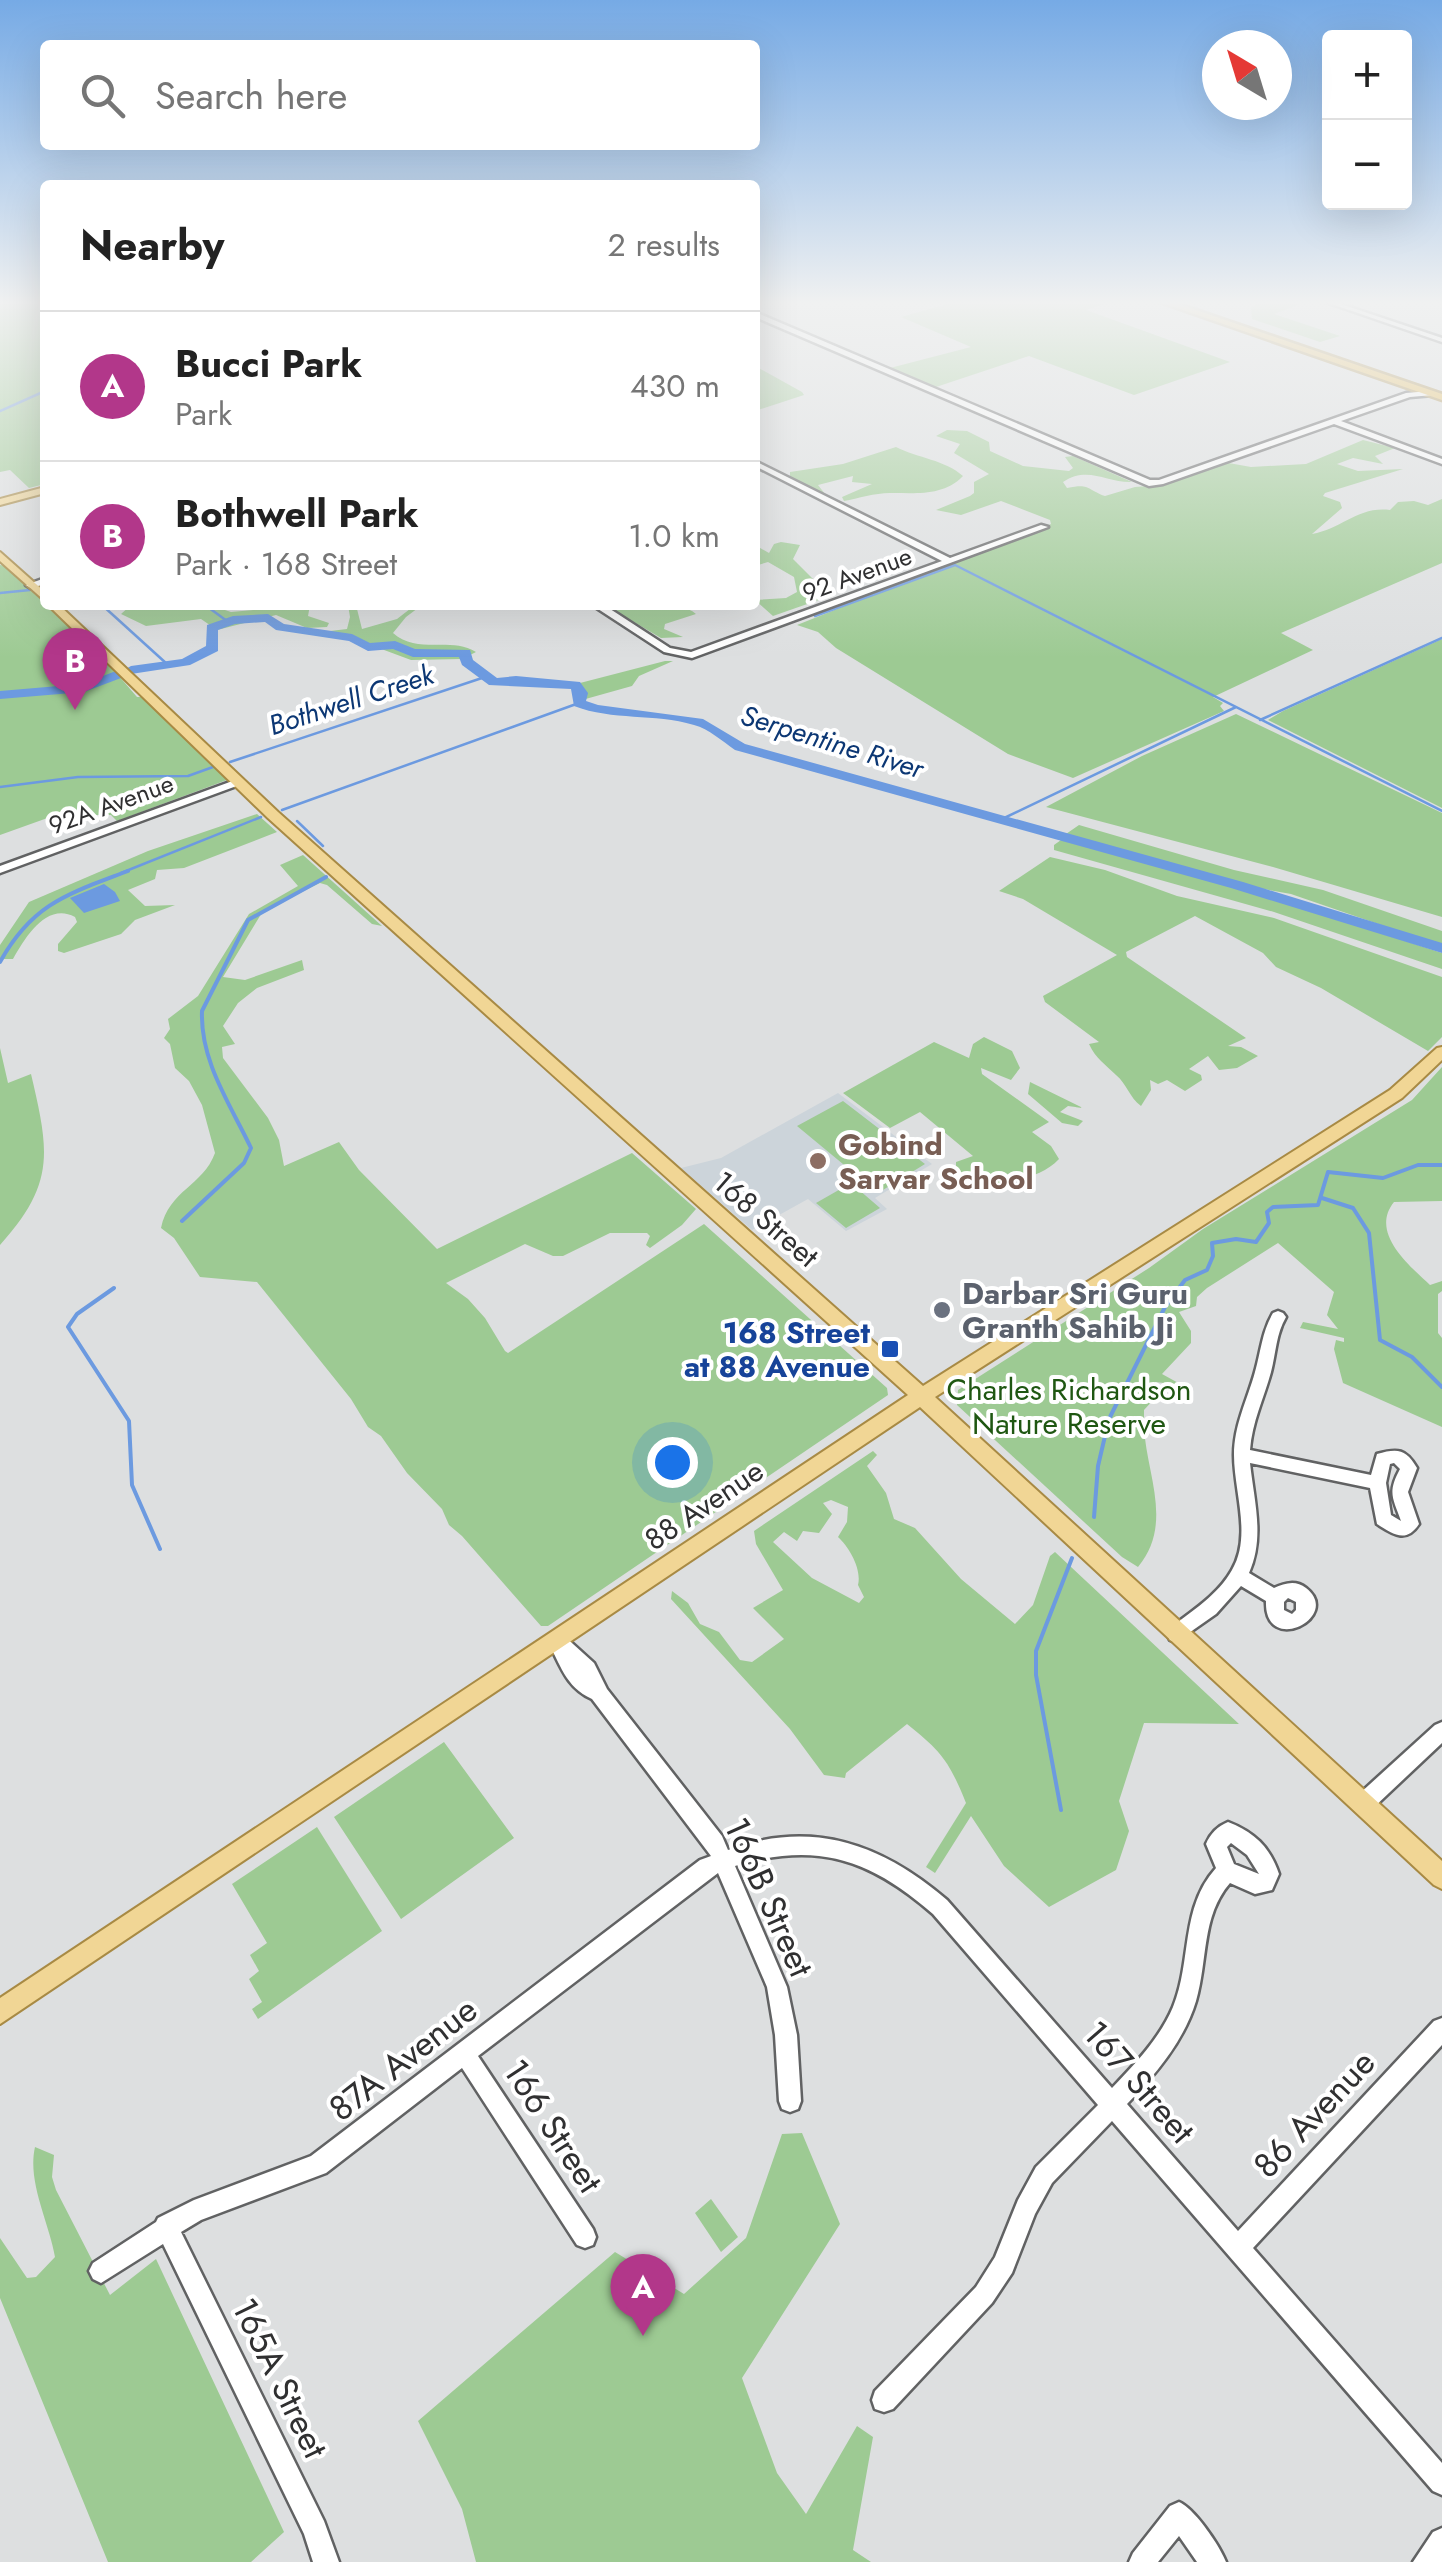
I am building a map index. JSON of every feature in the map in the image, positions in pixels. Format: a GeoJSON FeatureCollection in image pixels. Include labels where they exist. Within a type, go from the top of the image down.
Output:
{"type":"FeatureCollection","features":[{"type":"Feature","properties":{"kind":"main road"},"geometry":{"type":"LineString","coordinates":[[0,500],[40,489]]}},
{"type":"Feature","properties":{"kind":"main road"},"geometry":{"type":"LineString","coordinates":[[0,555],[40,593]]}},
{"type":"Feature","properties":{"kind":"main road","name":"168 Street"},"geometry":{"type":"LineString","coordinates":[[58,610],[238,782],[922,1397],[1442,1877]]}},
{"type":"Feature","properties":{"kind":"main road","name":"88 Avenue"},"geometry":{"type":"LineString","coordinates":[[0,2012],[564,1646],[922,1397],[1396,1094],[1442,1052]]}},
{"type":"Feature","properties":{"kind":"street"},"geometry":{"type":"LineString","coordinates":[[1000,420],[1141,480],[1160,482],[1338,420]]}},
{"type":"Feature","properties":{"kind":"street"},"geometry":{"type":"LineString","coordinates":[[1333,421],[1442,462]]}},
{"type":"Feature","properties":{"kind":"street"},"geometry":{"type":"LineString","coordinates":[[760,466],[947,560]]}},
{"type":"Feature","properties":{"kind":"street","name":"92 Avenue"},"geometry":{"type":"LineString","coordinates":[[606,610],[683,656],[703,652],[1044,526]]}},
{"type":"Feature","properties":{"kind":"street"},"geometry":{"type":"LineString","coordinates":[[31,584],[40,581]]}},
{"type":"Feature","properties":{"kind":"street","name":"92A Avenue"},"geometry":{"type":"LineString","coordinates":[[0,870],[238,782]]}},
{"type":"Feature","properties":{"kind":"street"},"geometry":{"type":"LineString","coordinates":[[1176,1634],[1219,1600],[1239,1576],[1251,1536],[1242,1455],[1246,1416],[1263,1372],[1271,1328],[1278,1318]]}},
{"type":"Feature","properties":{"kind":"street"},"geometry":{"type":"LineString","coordinates":[[1242,1455],[1378,1483]]}},
{"type":"Feature","properties":{"kind":"street"},"geometry":{"type":"LineString","coordinates":[[1239,1576],[1276,1598]]}},
{"type":"Feature","properties":{"kind":"street","name":"166B Street"},"geometry":{"type":"LineString","coordinates":[[564,1646],[563,1658],[587,1689],[599,1693],[689,1805],[722,1860],[779,1995],[790,2101]]}},
{"type":"Feature","properties":{"kind":"street"},"geometry":{"type":"LineString","coordinates":[[1364,1802],[1442,1732]]}},
{"type":"Feature","properties":{"kind":"street","name":"167 Street"},"geometry":{"type":"LineString","coordinates":[[722,1860],[759,1848],[814,1844],[857,1854],[900,1875],[952,1920],[1442,2482]]}},
{"type":"Feature","properties":{"kind":"street","name":"87A Avenue"},"geometry":{"type":"LineString","coordinates":[[101,2271],[166,2226],[215,2201],[318,2165],[684,1882],[722,1860]]}},
{"type":"Feature","properties":{"kind":"street"},"geometry":{"type":"LineString","coordinates":[[884,2400],[984,2296],[1004,2265],[1026,2208],[1044,2176],[1113,2105],[1180,2014],[1203,1906],[1212,1888],[1228,1871]]}},
{"type":"Feature","properties":{"kind":"street","name":"86 Avenue"},"geometry":{"type":"LineString","coordinates":[[1238,2247],[1442,2028]]}},
{"type":"Feature","properties":{"kind":"street","name":"166 Street"},"geometry":{"type":"LineString","coordinates":[[464,2053],[585,2236]]}},
{"type":"Feature","properties":{"kind":"street","name":"165A Street"},"geometry":{"type":"LineString","coordinates":[[166,2226],[326,2562]]}},
{"type":"Feature","properties":{"kind":"street"},"geometry":{"type":"LineString","coordinates":[[1142,2562],[1179,2514],[1213,2562]]}},
{"type":"Feature","properties":{"kind":"street"},"geometry":{"type":"LineString","coordinates":[[1426,2562],[1442,2542]]}},
{"type":"Feature","properties":{"kind":"shaded area","name":"Gobind Sarvar School"},"geometry":{"type":"Polygon","coordinates":[[[838,1093],[932,1164],[875,1198],[887,1209],[846,1231],[808,1199],[752,1230],[681,1168],[721,1158],[838,1093]]]}},
{"type":"Feature","properties":{"kind":"green space"},"geometry":{"type":"Polygon","coordinates":[[[0,420],[40,420],[40,485],[29,488],[10,470],[0,472],[0,420]]]}},
{"type":"Feature","properties":{"kind":"green space"},"geometry":{"type":"Polygon","coordinates":[[[947,430],[967,431],[989,442],[990,451],[1023,466],[1069,471],[1073,468],[1065,457],[1073,456],[1132,482],[1081,475],[1063,482],[1067,488],[1084,486],[1105,496],[1135,487],[1163,485],[1223,462],[1251,467],[1306,464],[1363,440],[1395,448],[1375,456],[1383,464],[1353,458],[1337,464],[1358,471],[1403,469],[1325,493],[1323,496],[1340,502],[1342,508],[1312,534],[1369,511],[1390,510],[1398,502],[1428,505],[1442,499],[1442,563],[1281,633],[1313,650],[1213,697],[1223,703],[1220,706],[1224,711],[1073,778],[1008,754],[836,648],[818,632],[797,625],[1051,524],[1050,520],[1001,501],[961,515],[936,510],[970,496],[974,493],[974,482],[989,474],[954,453],[960,444],[936,436],[947,430]]]}},
{"type":"Feature","properties":{"kind":"green space"},"geometry":{"type":"Polygon","coordinates":[[[896,447],[948,466],[963,476],[939,490],[881,493],[844,501],[842,497],[872,484],[852,482],[853,476],[818,485],[825,494],[790,477],[790,472],[843,464],[896,447]]]}},
{"type":"Feature","properties":{"kind":"green space"},"geometry":{"type":"Polygon","coordinates":[[[774,544],[800,545],[793,559],[830,596],[773,616],[760,604],[760,600],[786,598],[797,592],[794,577],[768,562],[760,564],[760,548],[769,553],[774,544]]]}},
{"type":"Feature","properties":{"kind":"green space"},"geometry":{"type":"Polygon","coordinates":[[[0,565],[7,566],[40,598],[40,610],[52,610],[137,697],[143,697],[227,780],[117,821],[111,815],[76,815],[67,811],[0,835],[0,565]]]}},
{"type":"Feature","properties":{"kind":"green space"},"geometry":{"type":"Polygon","coordinates":[[[125,610],[309,610],[308,616],[329,623],[327,627],[307,628],[276,615],[217,630],[201,619],[146,626],[121,614],[125,610]]]}},
{"type":"Feature","properties":{"kind":"green space"},"geometry":{"type":"Polygon","coordinates":[[[349,610],[357,610],[362,629],[415,610],[393,633],[413,643],[456,645],[476,652],[462,659],[411,660],[368,644],[313,633],[347,629],[349,610]]]}},
{"type":"Feature","properties":{"kind":"green space"},"geometry":{"type":"Polygon","coordinates":[[[613,610],[689,610],[696,614],[665,624],[664,629],[683,637],[661,638],[613,610]]]}},
{"type":"Feature","properties":{"kind":"green space"},"geometry":{"type":"Polygon","coordinates":[[[1442,639],[1442,808],[1268,720],[1283,711],[1442,639]]]}},
{"type":"Feature","properties":{"kind":"green space"},"geometry":{"type":"Polygon","coordinates":[[[673,661],[639,676],[632,686],[582,700],[585,695],[580,683],[673,661]]]}},
{"type":"Feature","properties":{"kind":"green space"},"geometry":{"type":"Polygon","coordinates":[[[1236,714],[1442,813],[1442,917],[1046,807],[1142,756],[1236,714]]]}},
{"type":"Feature","properties":{"kind":"green space"},"geometry":{"type":"Polygon","coordinates":[[[257,814],[277,832],[184,868],[157,870],[155,879],[128,890],[145,906],[175,905],[135,920],[121,934],[64,953],[58,951],[58,944],[77,922],[75,917],[55,914],[38,924],[13,959],[0,959],[0,945],[29,902],[148,851],[257,814]]]}},
{"type":"Feature","properties":{"kind":"green space"},"geometry":{"type":"Polygon","coordinates":[[[1079,825],[1234,870],[1323,890],[1442,931],[1442,946],[1291,894],[1252,887],[1066,834],[1079,825]]]}},
{"type":"Feature","properties":{"kind":"green space"},"geometry":{"type":"Polygon","coordinates":[[[1061,840],[1289,903],[1442,953],[1442,969],[1274,912],[1054,850],[1061,840]]]}},
{"type":"Feature","properties":{"kind":"green space"},"geometry":{"type":"Polygon","coordinates":[[[303,855],[382,926],[372,924],[320,883],[263,911],[223,977],[245,980],[302,960],[304,970],[257,988],[238,1003],[223,1026],[235,1044],[222,1047],[223,1058],[268,1118],[279,1140],[284,1166],[339,1142],[359,1170],[437,1249],[632,1153],[696,1209],[682,1225],[650,1248],[646,1245],[650,1236],[647,1233],[610,1233],[563,1256],[553,1256],[525,1244],[446,1283],[485,1318],[505,1351],[508,1353],[704,1224],[887,1388],[888,1395],[548,1626],[541,1626],[449,1525],[442,1509],[407,1473],[381,1436],[368,1427],[351,1399],[257,1282],[200,1277],[174,1238],[161,1228],[171,1205],[203,1173],[215,1153],[202,1105],[189,1081],[175,1068],[170,1044],[164,1038],[170,1029],[168,1019],[198,996],[249,914],[298,886],[280,865],[303,855]]]}},
{"type":"Feature","properties":{"kind":"green space"},"geometry":{"type":"Polygon","coordinates":[[[1050,857],[1105,870],[1177,896],[1274,918],[1442,977],[1442,1037],[1428,1051],[1321,988],[1276,967],[1263,953],[1195,916],[1126,952],[1127,957],[1246,1038],[1228,1046],[1241,1047],[1258,1056],[1237,1068],[1219,1070],[1208,1056],[1189,1069],[1201,1075],[1202,1080],[1185,1091],[1167,1080],[1158,1084],[1150,1080],[1151,1090],[1141,1106],[1089,1044],[1099,1042],[1045,1002],[1043,996],[1117,955],[1023,899],[999,891],[1050,857]]]}},
{"type":"Feature","properties":{"kind":"green space"},"geometry":{"type":"Polygon","coordinates":[[[984,1037],[1012,1051],[1020,1068],[1011,1080],[981,1068],[982,1074],[1049,1122],[1032,1132],[1051,1146],[1059,1159],[1040,1173],[967,1192],[950,1178],[956,1174],[956,1162],[973,1156],[920,1112],[890,1128],[843,1093],[934,1042],[969,1058],[973,1044],[984,1037]]]}},
{"type":"Feature","properties":{"kind":"green space"},"geometry":{"type":"Polygon","coordinates":[[[0,1048],[8,1083],[31,1074],[44,1146],[39,1184],[31,1203],[0,1245],[0,1048]]]}},
{"type":"Feature","properties":{"kind":"green space","name":"Charles Richardson Nature Reserve"},"geometry":{"type":"Polygon","coordinates":[[[1442,1067],[1442,1201],[1394,1202],[1386,1225],[1395,1248],[1412,1268],[1430,1285],[1442,1281],[1438,1333],[1442,1338],[1442,1427],[1343,1383],[1334,1349],[1336,1340],[1344,1342],[1344,1338],[1300,1328],[1303,1322],[1338,1329],[1327,1315],[1334,1292],[1278,1243],[1207,1288],[1197,1297],[1196,1306],[1179,1312],[1191,1331],[1191,1343],[1162,1374],[1182,1385],[1155,1382],[1155,1398],[1144,1410],[1144,1420],[1154,1418],[1152,1426],[1144,1427],[1156,1516],[1149,1551],[1138,1567],[1122,1557],[957,1405],[958,1390],[1203,1229],[1412,1100],[1442,1067]]]}},
{"type":"Feature","properties":{"kind":"green space"},"geometry":{"type":"Polygon","coordinates":[[[1030,1082],[1083,1108],[1068,1106],[1060,1112],[1083,1121],[1078,1126],[1062,1123],[1028,1094],[1030,1082]]]}},
{"type":"Feature","properties":{"kind":"green space"},"geometry":{"type":"Polygon","coordinates":[[[843,1101],[925,1164],[878,1193],[797,1126],[843,1101]]]}},
{"type":"Feature","properties":{"kind":"green space"},"geometry":{"type":"Polygon","coordinates":[[[851,1183],[880,1208],[846,1228],[816,1203],[851,1183]]]}},
{"type":"Feature","properties":{"kind":"green space"},"geometry":{"type":"Polygon","coordinates":[[[873,1451],[877,1455],[867,1466],[886,1493],[894,1519],[915,1528],[961,1579],[1015,1624],[1033,1605],[1050,1556],[1055,1552],[1239,1724],[1144,1723],[1119,1801],[1129,1831],[1116,1870],[1049,1907],[1004,1866],[971,1816],[935,1873],[926,1867],[966,1803],[937,1750],[907,1724],[846,1773],[845,1778],[824,1775],[790,1729],[671,1599],[672,1591],[688,1603],[700,1624],[719,1632],[740,1660],[752,1662],[784,1639],[753,1608],[783,1590],[756,1544],[754,1531],[873,1451]],[[831,1500],[823,1503],[832,1514],[819,1533],[803,1531],[797,1541],[784,1532],[773,1542],[812,1578],[859,1603],[864,1597],[856,1565],[838,1537],[847,1522],[848,1507],[831,1500]]]}},
{"type":"Feature","properties":{"kind":"green space"},"geometry":{"type":"Polygon","coordinates":[[[444,1742],[514,1838],[401,1919],[334,1817],[444,1742]]]}},
{"type":"Feature","properties":{"kind":"green space"},"geometry":{"type":"Polygon","coordinates":[[[317,1827],[382,1931],[258,2019],[252,2009],[262,2002],[249,1979],[259,1971],[250,1955],[267,1943],[232,1884],[317,1827]]]}},
{"type":"Feature","properties":{"kind":"green space"},"geometry":{"type":"Polygon","coordinates":[[[802,2133],[840,2224],[742,2378],[777,2473],[806,2514],[857,2426],[873,2437],[853,2550],[871,2562],[476,2562],[462,2509],[418,2421],[615,2252],[684,2294],[746,2238],[782,2134],[802,2133]]]}},
{"type":"Feature","properties":{"kind":"green space"},"geometry":{"type":"Polygon","coordinates":[[[35,2147],[54,2155],[52,2177],[56,2190],[110,2295],[156,2259],[284,2532],[251,2562],[108,2562],[0,2298],[0,2238],[27,2278],[36,2277],[55,2257],[36,2188],[35,2147]]]}},
{"type":"Feature","properties":{"kind":"green space"},"geometry":{"type":"Polygon","coordinates":[[[711,2199],[738,2237],[721,2252],[695,2213],[711,2199]]]}},
{"type":"Feature","properties":{"kind":"water"},"geometry":{"type":"Polygon","coordinates":[[[104,884],[120,901],[84,913],[70,898],[104,884]]]}},
{"type":"Feature","properties":{"kind":"waterway"},"geometry":{"type":"LineString","coordinates":[[815,616],[955,565],[1261,720]]}},
{"type":"Feature","properties":{"kind":"waterway"},"geometry":{"type":"LineString","coordinates":[[0,593],[30,590]]}},
{"type":"Feature","properties":{"kind":"waterway"},"geometry":{"type":"LineString","coordinates":[[108,610],[167,664]]}},
{"type":"Feature","properties":{"kind":"waterway"},"geometry":{"type":"LineString","coordinates":[[212,610],[227,621]]}},
{"type":"Feature","properties":{"kind":"waterway","name":"Serpentine River"},"geometry":{"type":"LineString","coordinates":[[131,670],[185,662],[213,648],[212,628],[233,620],[268,618],[280,627],[352,638],[368,647],[395,645],[413,653],[465,653],[467,662],[494,682],[575,685],[581,693],[579,703],[593,708],[698,722],[740,747],[1237,885],[1442,948]]}},
{"type":"Feature","properties":{"kind":"waterway"},"geometry":{"type":"LineString","coordinates":[[1261,720],[1442,638]]}},
{"type":"Feature","properties":{"kind":"waterway","name":"Serpentine River"},"geometry":{"type":"LineString","coordinates":[[0,695],[84,688],[116,675]]}},
{"type":"Feature","properties":{"kind":"waterway","name":"Bothwell Creek"},"geometry":{"type":"LineString","coordinates":[[230,762],[485,677]]}},
{"type":"Feature","properties":{"kind":"waterway"},"geometry":{"type":"LineString","coordinates":[[282,810],[579,703]]}},
{"type":"Feature","properties":{"kind":"waterway"},"geometry":{"type":"LineString","coordinates":[[1000,820],[1236,707]]}},
{"type":"Feature","properties":{"kind":"waterway"},"geometry":{"type":"LineString","coordinates":[[1261,720],[1442,811]]}},
{"type":"Feature","properties":{"kind":"waterway","name":"Bothwell Creek"},"geometry":{"type":"LineString","coordinates":[[0,787],[78,777],[188,776],[213,767]]}},
{"type":"Feature","properties":{"kind":"waterway"},"geometry":{"type":"LineString","coordinates":[[121,873],[261,817]]}},
{"type":"Feature","properties":{"kind":"waterway"},"geometry":{"type":"LineString","coordinates":[[297,821],[323,846]]}},
{"type":"Feature","properties":{"kind":"waterway"},"geometry":{"type":"LineString","coordinates":[[0,962],[39,913],[70,894],[128,871]]}},
{"type":"Feature","properties":{"kind":"waterway"},"geometry":{"type":"LineString","coordinates":[[182,1221],[244,1163],[251,1148],[211,1065],[202,1011],[248,920],[326,877]]}},
{"type":"Feature","properties":{"kind":"waterway"},"geometry":{"type":"LineString","coordinates":[[1094,1517],[1098,1466],[1109,1419],[1165,1307],[1185,1280],[1207,1270],[1213,1256],[1212,1243],[1236,1239],[1256,1242],[1269,1223],[1267,1212],[1273,1207],[1318,1205],[1328,1172],[1383,1178],[1418,1165],[1442,1165]]}},
{"type":"Feature","properties":{"kind":"waterway"},"geometry":{"type":"LineString","coordinates":[[1322,1198],[1353,1208],[1369,1233],[1380,1340],[1412,1357],[1442,1387]]}},
{"type":"Feature","properties":{"kind":"waterway"},"geometry":{"type":"LineString","coordinates":[[114,1288],[77,1314],[68,1327],[129,1421],[132,1485],[160,1549]]}},
{"type":"Feature","properties":{"kind":"waterway"},"geometry":{"type":"LineString","coordinates":[[1061,1810],[1036,1675],[1036,1651],[1072,1558]]}},
{"type":"Feature","properties":{"kind":"place","name":"Bothwell Park"},"geometry":{"type":"Point","coordinates":[75,710]}},
{"type":"Feature","properties":{"kind":"place","name":"Gobind Sarvar School"},"geometry":{"type":"Point","coordinates":[818,1161]}},
{"type":"Feature","properties":{"kind":"place","name":"Darbar Sri Guru Granth Sahib Ji"},"geometry":{"type":"Point","coordinates":[942,1310]}},
{"type":"Feature","properties":{"kind":"place","name":"168 Street at 88 Avenue"},"geometry":{"type":"Point","coordinates":[890,1349]}},
{"type":"Feature","properties":{"kind":"place","name":"Bucci Park"},"geometry":{"type":"Point","coordinates":[643,2336]}}]}
